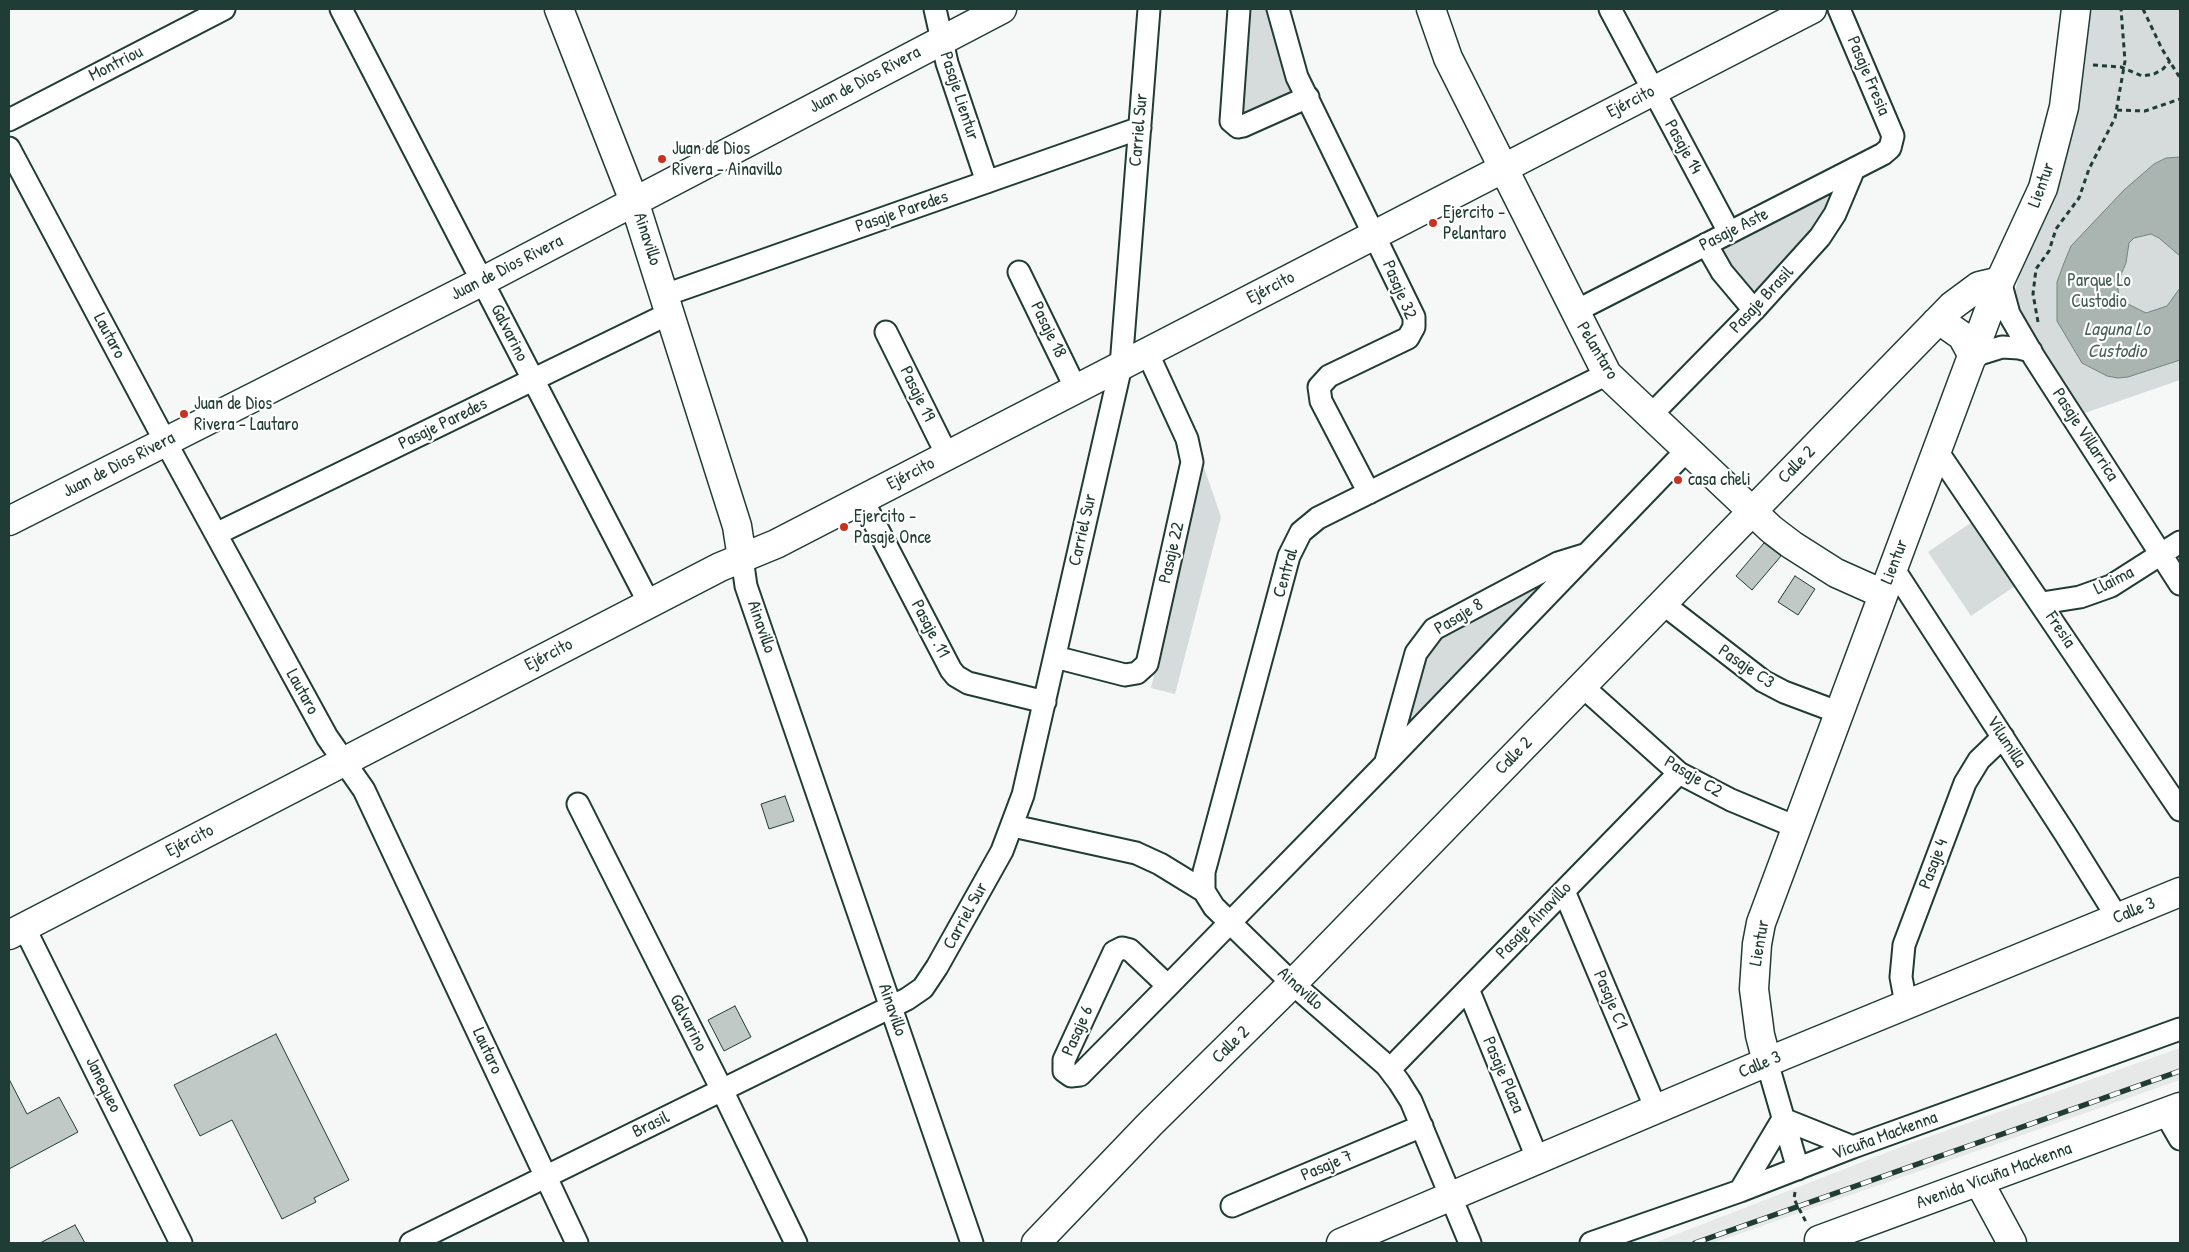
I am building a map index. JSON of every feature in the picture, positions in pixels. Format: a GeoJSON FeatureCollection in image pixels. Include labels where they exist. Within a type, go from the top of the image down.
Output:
{"type":"FeatureCollection","features":[{"type":"Feature","properties":{"kind":"street","name":"Montriou"},"geometry":{"type":"LineString","coordinates":[[9,120],[224,9]]}},
{"type":"Feature","properties":{"kind":"street","name":"Galvarino"},"geometry":{"type":"LineString","coordinates":[[341,9],[649,604]]}},
{"type":"Feature","properties":{"kind":"street","name":"Ainavillo"},"geometry":{"type":"LineString","coordinates":[[559,9],[634,201],[737,526],[746,586],[972,1243]]}},
{"type":"Feature","properties":{"kind":"street","name":"Pasaje Lientur"},"geometry":{"type":"LineString","coordinates":[[935,9],[947,63],[987,182]]}},
{"type":"Feature","properties":{"kind":"street","name":"Juan de Dios Rivera"},"geometry":{"type":"LineString","coordinates":[[9,521],[483,281],[1002,9]]}},
{"type":"Feature","properties":{"kind":"street","name":"Carriel Sur"},"geometry":{"type":"LineString","coordinates":[[891,1006],[916,994],[928,982],[964,921],[1013,826],[1023,795],[1121,366],[1149,9]]}},
{"type":"Feature","properties":{"kind":"street"},"geometry":{"type":"LineString","coordinates":[[1239,9],[1231,121],[1238,127],[1244,126],[1308,97]]}},
{"type":"Feature","properties":{"kind":"street","name":"Pasaje 32"},"geometry":{"type":"LineString","coordinates":[[1278,9],[1297,77],[1413,312],[1414,327],[1412,333],[1403,341],[1324,378],[1319,387],[1319,394],[1369,493]]}},
{"type":"Feature","properties":{"kind":"street","name":"Pelantaro"},"geometry":{"type":"LineString","coordinates":[[1431,9],[1448,58],[1502,169],[1607,374],[1778,534],[1813,560],[1836,573],[1884,594]]}},
{"type":"Feature","properties":{"kind":"street","name":"Pasaje 14"},"geometry":{"type":"LineString","coordinates":[[1610,9],[1652,91],[1729,232]]}},
{"type":"Feature","properties":{"kind":"street","name":"Ejército"},"geometry":{"type":"LineString","coordinates":[[17,931],[649,604],[742,558],[776,544],[1812,9]]}},
{"type":"Feature","properties":{"kind":"street","name":"Pasaje Fresia"},"geometry":{"type":"LineString","coordinates":[[1839,9],[1891,132],[1892,145]]}},
{"type":"Feature","properties":{"kind":"street","name":"Lientur"},"geometry":{"type":"LineString","coordinates":[[1798,1169],[1767,1062],[1756,1005],[1754,965],[1762,923],[2000,281],[2031,217],[2052,158],[2064,107],[2076,9]]}},
{"type":"Feature","properties":{"kind":"street","name":"Pasaje Paredes"},"geometry":{"type":"LineString","coordinates":[[216,534],[533,380],[668,304],[987,182],[1140,128]]}},
{"type":"Feature","properties":{"kind":"street","name":"Pasaje Aste"},"geometry":{"type":"LineString","coordinates":[[1574,312],[1887,152],[1892,145]]}},
{"type":"Feature","properties":{"kind":"street","name":"Lautaro"},"geometry":{"type":"LineString","coordinates":[[9,148],[165,441],[327,737],[364,790],[578,1243]]}},
{"type":"Feature","properties":{"kind":"street","name":"Pasaje Brasil"},"geometry":{"type":"LineString","coordinates":[[1650,416],[1754,310],[1820,237],[1835,214],[1854,169]]}},
{"type":"Feature","properties":{"kind":"street"},"geometry":{"type":"LineString","coordinates":[[1706,244],[1722,272],[1754,310]]}},
{"type":"Feature","properties":{"kind":"street","name":"Pasaje 18"},"geometry":{"type":"LineString","coordinates":[[1019,272],[1076,389]]}},
{"type":"Feature","properties":{"kind":"street","name":"Calle 2"},"geometry":{"type":"LineString","coordinates":[[1036,1243],[1150,1124],[1293,984],[1936,322],[1970,291],[1979,286],[2000,281]]}},
{"type":"Feature","properties":{"kind":"street","name":"Pasaje Villarrica"},"geometry":{"type":"LineString","coordinates":[[2000,281],[2009,314],[2180,584]]}},
{"type":"Feature","properties":{"kind":"street"},"geometry":{"type":"LineString","coordinates":[[1936,322],[1945,324],[1962,336],[1973,356],[2002,347],[2031,351]]}},
{"type":"Feature","properties":{"kind":"street","name":"Pasaje 19"},"geometry":{"type":"LineString","coordinates":[[886,332],[947,455]]}},
{"type":"Feature","properties":{"kind":"street","name":"Pasaje 22"},"geometry":{"type":"LineString","coordinates":[[1055,656],[1125,675],[1137,674],[1147,664],[1192,462],[1187,439],[1147,352]]}},
{"type":"Feature","properties":{"kind":"street","name":"Central"},"geometry":{"type":"LineString","coordinates":[[1204,891],[1204,872],[1292,548],[1309,524],[1607,374]]}},
{"type":"Feature","properties":{"kind":"street","name":"Pasaje 8"},"geometry":{"type":"LineString","coordinates":[[1230,923],[1687,450]]}},
{"type":"Feature","properties":{"kind":"street","name":"Fresia"},"geometry":{"type":"LineString","coordinates":[[1937,451],[2042,603],[2180,810]]}},
{"type":"Feature","properties":{"kind":"street","name":"Pasaje .11"},"geometry":{"type":"LineString","coordinates":[[862,499],[956,676],[968,683],[1044,702]]}},
{"type":"Feature","properties":{"kind":"street","name":"Llaima"},"geometry":{"type":"LineString","coordinates":[[2042,603],[2080,597],[2097,592],[2124,578],[2180,542]]}},
{"type":"Feature","properties":{"kind":"street","name":"Pasaje 8"},"geometry":{"type":"LineString","coordinates":[[1384,764],[1416,653],[1434,629],[1558,563],[1587,555]]}},
{"type":"Feature","properties":{"kind":"street","name":"Vilumilla"},"geometry":{"type":"LineString","coordinates":[[1893,568],[2117,917]]}},
{"type":"Feature","properties":{"kind":"street","name":"Pasaje C3"},"geometry":{"type":"LineString","coordinates":[[1662,604],[1762,681],[1784,692],[1840,712]]}},
{"type":"Feature","properties":{"kind":"street","name":"Pasaje C2"},"geometry":{"type":"LineString","coordinates":[[1582,686],[1679,773],[1731,800],[1796,827]]}},
{"type":"Feature","properties":{"kind":"street","name":"Pasaje 4"},"geometry":{"type":"LineString","coordinates":[[1906,1004],[1901,977],[1904,945],[1965,783],[1979,760],[2003,737]]}},
{"type":"Feature","properties":{"kind":"street","name":"Pasaje Ainavillo"},"geometry":{"type":"LineString","coordinates":[[1390,1069],[1679,773]]}},
{"type":"Feature","properties":{"kind":"street","name":"Galvarino"},"geometry":{"type":"LineString","coordinates":[[578,804],[722,1090],[796,1243]]}},
{"type":"Feature","properties":{"kind":"street","name":"Ainavillo"},"geometry":{"type":"LineString","coordinates":[[1013,826],[1136,853],[1160,864],[1204,891],[1214,906],[1230,923],[1293,984],[1390,1069],[1406,1091],[1470,1243]]}},
{"type":"Feature","properties":{"kind":"street","name":"Pasaje C1"},"geometry":{"type":"LineString","coordinates":[[1564,891],[1656,1109]]}},
{"type":"Feature","properties":{"kind":"street","name":"Calle 3"},"geometry":{"type":"LineString","coordinates":[[1341,1243],[1451,1198],[1767,1062],[2180,892]]}},
{"type":"Feature","properties":{"kind":"street","name":"Pasaje 6"},"geometry":{"type":"LineString","coordinates":[[1168,986],[1130,950],[1122,948],[1114,952],[1064,1060],[1064,1071],[1071,1076],[1080,1075],[1168,986],[1230,923]]}},
{"type":"Feature","properties":{"kind":"street","name":"Janequeo"},"geometry":{"type":"LineString","coordinates":[[17,931],[181,1243]]}},
{"type":"Feature","properties":{"kind":"street","name":"Pasaje Plaza"},"geometry":{"type":"LineString","coordinates":[[1468,989],[1538,1160]]}},
{"type":"Feature","properties":{"kind":"street","name":"Brasil"},"geometry":{"type":"LineString","coordinates":[[411,1243],[891,1006]]}},
{"type":"Feature","properties":{"kind":"street","name":"Vicuña Mackenna"},"geometry":{"type":"LineString","coordinates":[[1591,1243],[1740,1191],[1853,1147],[2180,1029]]}},
{"type":"Feature","properties":{"kind":"street"},"geometry":{"type":"LineString","coordinates":[[2173,1110],[2180,1139]]}},
{"type":"Feature","properties":{"kind":"street","name":"Avenida Vicuña Mackenna"},"geometry":{"type":"LineString","coordinates":[[1816,1242],[2173,1110]]}},
{"type":"Feature","properties":{"kind":"street"},"geometry":{"type":"LineString","coordinates":[[1740,1191],[1784,1119],[1853,1147]]}},
{"type":"Feature","properties":{"kind":"street","name":"Pasaje 7"},"geometry":{"type":"LineString","coordinates":[[1232,1206],[1422,1126]]}},
{"type":"Feature","properties":{"kind":"street"},"geometry":{"type":"LineString","coordinates":[[1979,1182],[2012,1243]]}},
{"type":"Feature","properties":{"kind":"path"},"geometry":{"type":"LineString","coordinates":[[2038,331],[2037,304],[2033,294],[2036,268],[2049,251],[2056,229],[2079,198],[2089,169],[2117,110],[2124,69],[2124,33],[2121,9]]}},
{"type":"Feature","properties":{"kind":"path"},"geometry":{"type":"LineString","coordinates":[[2143,9],[2180,78]]}},
{"type":"Feature","properties":{"kind":"path"},"geometry":{"type":"LineString","coordinates":[[2091,72],[2093,55]]}},
{"type":"Feature","properties":{"kind":"path"},"geometry":{"type":"LineString","coordinates":[[2092,64],[2111,65],[2142,76],[2154,74],[2170,62]]}},
{"type":"Feature","properties":{"kind":"path"},"geometry":{"type":"LineString","coordinates":[[2117,110],[2145,111],[2180,99]]}},
{"type":"Feature","properties":{"kind":"path"},"geometry":{"type":"LineString","coordinates":[[1798,1169],[1794,1198],[1802,1217]]}},
{"type":"Feature","properties":{"kind":"shaded area"},"geometry":{"type":"Polygon","coordinates":[[[2180,1048],[2180,1080],[1713,1243],[1654,1243],[1914,1142],[2180,1048]]]}},
{"type":"Feature","properties":{"kind":"green space"},"geometry":{"type":"Polygon","coordinates":[[[1246,9],[1273,9],[1296,92],[1236,116],[1246,9]]]}},
{"type":"Feature","properties":{"kind":"green space","name":"Parque Lo Custodio"},"geometry":{"type":"Polygon","coordinates":[[[2091,9],[2180,9],[2180,380],[2082,414],[2018,315],[2014,296],[2020,271],[2058,182],[2070,144],[2078,106],[2091,9]]]}},
{"type":"Feature","properties":{"kind":"green space"},"geometry":{"type":"Polygon","coordinates":[[[1838,189],[1822,224],[1759,291],[1749,288],[1720,254],[1723,242],[1838,189]]]}},
{"type":"Feature","properties":{"kind":"green space"},"geometry":{"type":"Polygon","coordinates":[[[1204,467],[1221,517],[1175,694],[1151,688],[1204,467]]]}},
{"type":"Feature","properties":{"kind":"green space"},"geometry":{"type":"Polygon","coordinates":[[[1975,520],[2018,584],[1971,616],[1928,552],[1975,520]]]}},
{"type":"Feature","properties":{"kind":"green space"},"geometry":{"type":"Polygon","coordinates":[[[1557,574],[1400,743],[1420,660],[1437,634],[1557,574]]]}},
{"type":"Feature","properties":{"kind":"water","name":"Laguna Lo Custodio"},"geometry":{"type":"Polygon","coordinates":[[[2180,157],[2180,256],[2159,238],[2151,234],[2134,238],[2129,243],[2126,263],[2117,284],[2120,300],[2146,313],[2167,306],[2180,288],[2180,360],[2128,377],[2107,376],[2082,363],[2057,321],[2057,282],[2071,246],[2124,190],[2154,164],[2166,158],[2180,157]]]}},
{"type":"Feature","properties":{"kind":"building"},"geometry":{"type":"Polygon","coordinates":[[[1764,543],[1781,556],[1752,590],[1736,576],[1764,543]]]}},
{"type":"Feature","properties":{"kind":"building"},"geometry":{"type":"Polygon","coordinates":[[[1795,576],[1815,589],[1798,615],[1778,602],[1795,576]]]}},
{"type":"Feature","properties":{"kind":"building"},"geometry":{"type":"Polygon","coordinates":[[[785,796],[794,821],[769,829],[761,804],[785,796]]]}},
{"type":"Feature","properties":{"kind":"building"},"geometry":{"type":"Polygon","coordinates":[[[735,1006],[751,1037],[724,1051],[708,1020],[735,1006]]]}},
{"type":"Feature","properties":{"kind":"building"},"geometry":{"type":"Polygon","coordinates":[[[276,1034],[349,1180],[314,1198],[316,1202],[282,1219],[232,1120],[200,1136],[174,1085],[276,1034]]]}},
{"type":"Feature","properties":{"kind":"building"},"geometry":{"type":"Polygon","coordinates":[[[9,1079],[27,1114],[59,1097],[78,1132],[9,1169],[9,1079]]]}},
{"type":"Feature","properties":{"kind":"building"},"geometry":{"type":"Polygon","coordinates":[[[75,1225],[85,1243],[40,1243],[75,1225]]]}},
{"type":"Feature","properties":{"kind":"railway"},"geometry":{"type":"LineString","coordinates":[[1695,1243],[2180,1071]]}},
{"type":"Feature","properties":{"kind":"place","name":"Juan de Dios Rivera - Ainavillo"},"geometry":{"type":"Point","coordinates":[662,159]}},
{"type":"Feature","properties":{"kind":"place","name":"Ejercito - Pelantaro"},"geometry":{"type":"Point","coordinates":[1433,223]}},
{"type":"Feature","properties":{"kind":"place","name":"Juan de Dios Rivera - Lautaro"},"geometry":{"type":"Point","coordinates":[184,414]}},
{"type":"Feature","properties":{"kind":"place","name":"casa cheli"},"geometry":{"type":"Point","coordinates":[1678,480]}},
{"type":"Feature","properties":{"kind":"place","name":"Ejercito - Pasaje Once"},"geometry":{"type":"Point","coordinates":[844,527]}}]}
